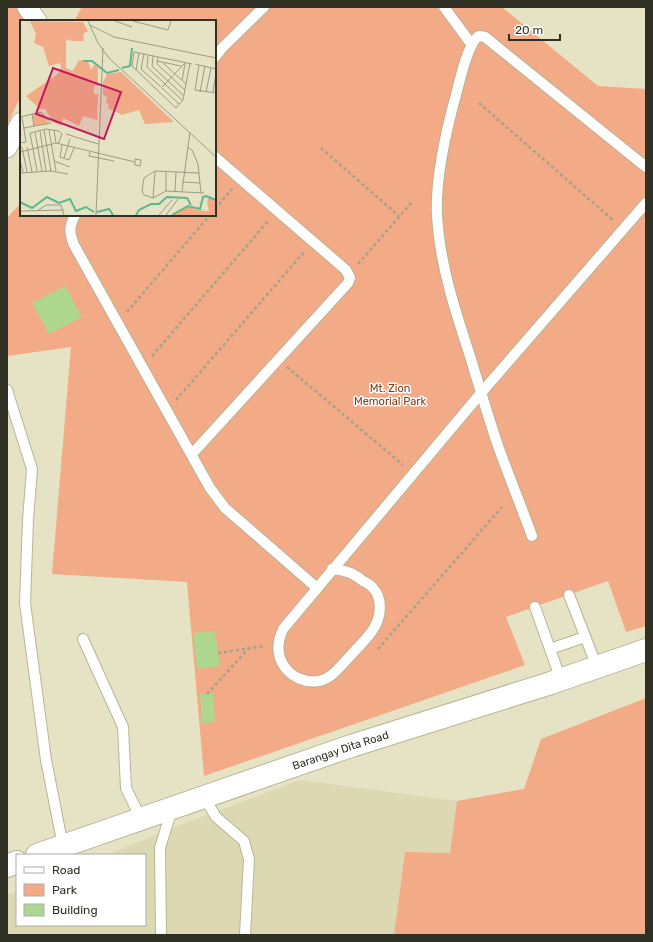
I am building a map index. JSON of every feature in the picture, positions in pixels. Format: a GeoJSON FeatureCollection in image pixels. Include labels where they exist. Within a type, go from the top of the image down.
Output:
{"type":"FeatureCollection","features":[{"type":"Feature","properties":{"kind":"street"},"geometry":{"type":"LineString","coordinates":[[27,7],[36,20]]}},
{"type":"Feature","properties":{"kind":"street"},"geometry":{"type":"LineString","coordinates":[[7,148],[20,124]]}},
{"type":"Feature","properties":{"kind":"street","name":"Barangay Dita Road"},"geometry":{"type":"LineString","coordinates":[[40,854],[351,746],[561,680],[646,650]]}},
{"type":"Feature","properties":{"kind":"lane"},"geometry":{"type":"LineString","coordinates":[[216,57],[264,7]]}},
{"type":"Feature","properties":{"kind":"lane"},"geometry":{"type":"LineString","coordinates":[[444,7],[472,45]]}},
{"type":"Feature","properties":{"kind":"lane"},"geometry":{"type":"LineString","coordinates":[[532,536],[481,393],[449,289],[441,256],[437,215],[438,192],[450,118],[461,75],[476,37],[479,36],[485,38],[646,167]]}},
{"type":"Feature","properties":{"kind":"lane"},"geometry":{"type":"LineString","coordinates":[[192,454],[348,283],[350,278],[346,270],[216,159]]}},
{"type":"Feature","properties":{"kind":"lane"},"geometry":{"type":"LineString","coordinates":[[332,569],[354,574],[372,587],[378,594],[380,604],[379,612],[370,634],[336,672],[320,680],[311,682],[302,680],[287,670],[279,655],[279,637],[283,629],[332,569],[481,393],[646,203]]}},
{"type":"Feature","properties":{"kind":"lane"},"geometry":{"type":"LineString","coordinates":[[74,216],[70,225],[70,235],[74,244],[210,488],[225,508],[317,588]]}},
{"type":"Feature","properties":{"kind":"lane"},"geometry":{"type":"LineString","coordinates":[[7,390],[32,469],[28,520],[25,603],[46,760],[63,846]]}},
{"type":"Feature","properties":{"kind":"lane"},"geometry":{"type":"LineString","coordinates":[[569,595],[596,668]]}},
{"type":"Feature","properties":{"kind":"lane"},"geometry":{"type":"LineString","coordinates":[[535,607],[561,680]]}},
{"type":"Feature","properties":{"kind":"lane"},"geometry":{"type":"LineString","coordinates":[[550,650],[585,638]]}},
{"type":"Feature","properties":{"kind":"lane"},"geometry":{"type":"LineString","coordinates":[[83,639],[123,727],[126,788],[141,819]]}},
{"type":"Feature","properties":{"kind":"lane"},"geometry":{"type":"LineString","coordinates":[[204,797],[216,817],[244,841],[249,859],[245,935]]}},
{"type":"Feature","properties":{"kind":"lane"},"geometry":{"type":"LineString","coordinates":[[160,935],[160,848],[173,808]]}},
{"type":"Feature","properties":{"kind":"path"},"geometry":{"type":"LineString","coordinates":[[479,103],[616,222]]}},
{"type":"Feature","properties":{"kind":"path"},"geometry":{"type":"LineString","coordinates":[[321,148],[399,216]]}},
{"type":"Feature","properties":{"kind":"path"},"geometry":{"type":"LineString","coordinates":[[216,208],[240,179]]}},
{"type":"Feature","properties":{"kind":"path"},"geometry":{"type":"LineString","coordinates":[[357,266],[412,202]]}},
{"type":"Feature","properties":{"kind":"path"},"geometry":{"type":"LineString","coordinates":[[143,366],[277,211]]}},
{"type":"Feature","properties":{"kind":"path"},"geometry":{"type":"LineString","coordinates":[[118,322],[209,216]]}},
{"type":"Feature","properties":{"kind":"path"},"geometry":{"type":"LineString","coordinates":[[167,410],[313,242]]}},
{"type":"Feature","properties":{"kind":"path"},"geometry":{"type":"LineString","coordinates":[[287,367],[403,465]]}},
{"type":"Feature","properties":{"kind":"path"},"geometry":{"type":"LineString","coordinates":[[378,649],[502,507]]}},
{"type":"Feature","properties":{"kind":"path"},"geometry":{"type":"LineString","coordinates":[[218,653],[266,646]]}},
{"type":"Feature","properties":{"kind":"path"},"geometry":{"type":"LineString","coordinates":[[207,694],[248,649]]}},
{"type":"Feature","properties":{"kind":"shaded area"},"geometry":{"type":"Polygon","coordinates":[[[300,780],[457,801],[450,853],[405,852],[394,935],[7,935],[7,895],[16,891],[16,926],[146,926],[146,854],[108,854],[180,825],[300,780]]]}},
{"type":"Feature","properties":{"kind":"green space"},"geometry":{"type":"Polygon","coordinates":[[[7,7],[24,7],[33,20],[20,20],[20,98],[7,125],[7,7]]]}},
{"type":"Feature","properties":{"kind":"green space","name":"Mt. Zion Memorial Park"},"geometry":{"type":"Polygon","coordinates":[[[82,7],[502,7],[598,86],[646,89],[646,626],[626,632],[608,581],[506,617],[525,665],[204,776],[187,582],[52,574],[71,347],[7,356],[7,218],[20,204],[20,216],[216,216],[216,20],[77,20],[76,18],[82,7]]]}},
{"type":"Feature","properties":{"kind":"green space"},"geometry":{"type":"Polygon","coordinates":[[[646,698],[646,935],[394,935],[405,852],[450,853],[457,801],[524,789],[541,739],[646,698]]]}},
{"type":"Feature","properties":{"kind":"building"},"geometry":{"type":"Polygon","coordinates":[[[65,286],[82,317],[49,334],[32,303],[65,286]]]}},
{"type":"Feature","properties":{"kind":"building"},"geometry":{"type":"Polygon","coordinates":[[[215,631],[220,666],[197,669],[193,633],[215,631]]]}},
{"type":"Feature","properties":{"kind":"building"},"geometry":{"type":"Polygon","coordinates":[[[213,693],[215,722],[202,723],[200,694],[213,693]]]}}]}
